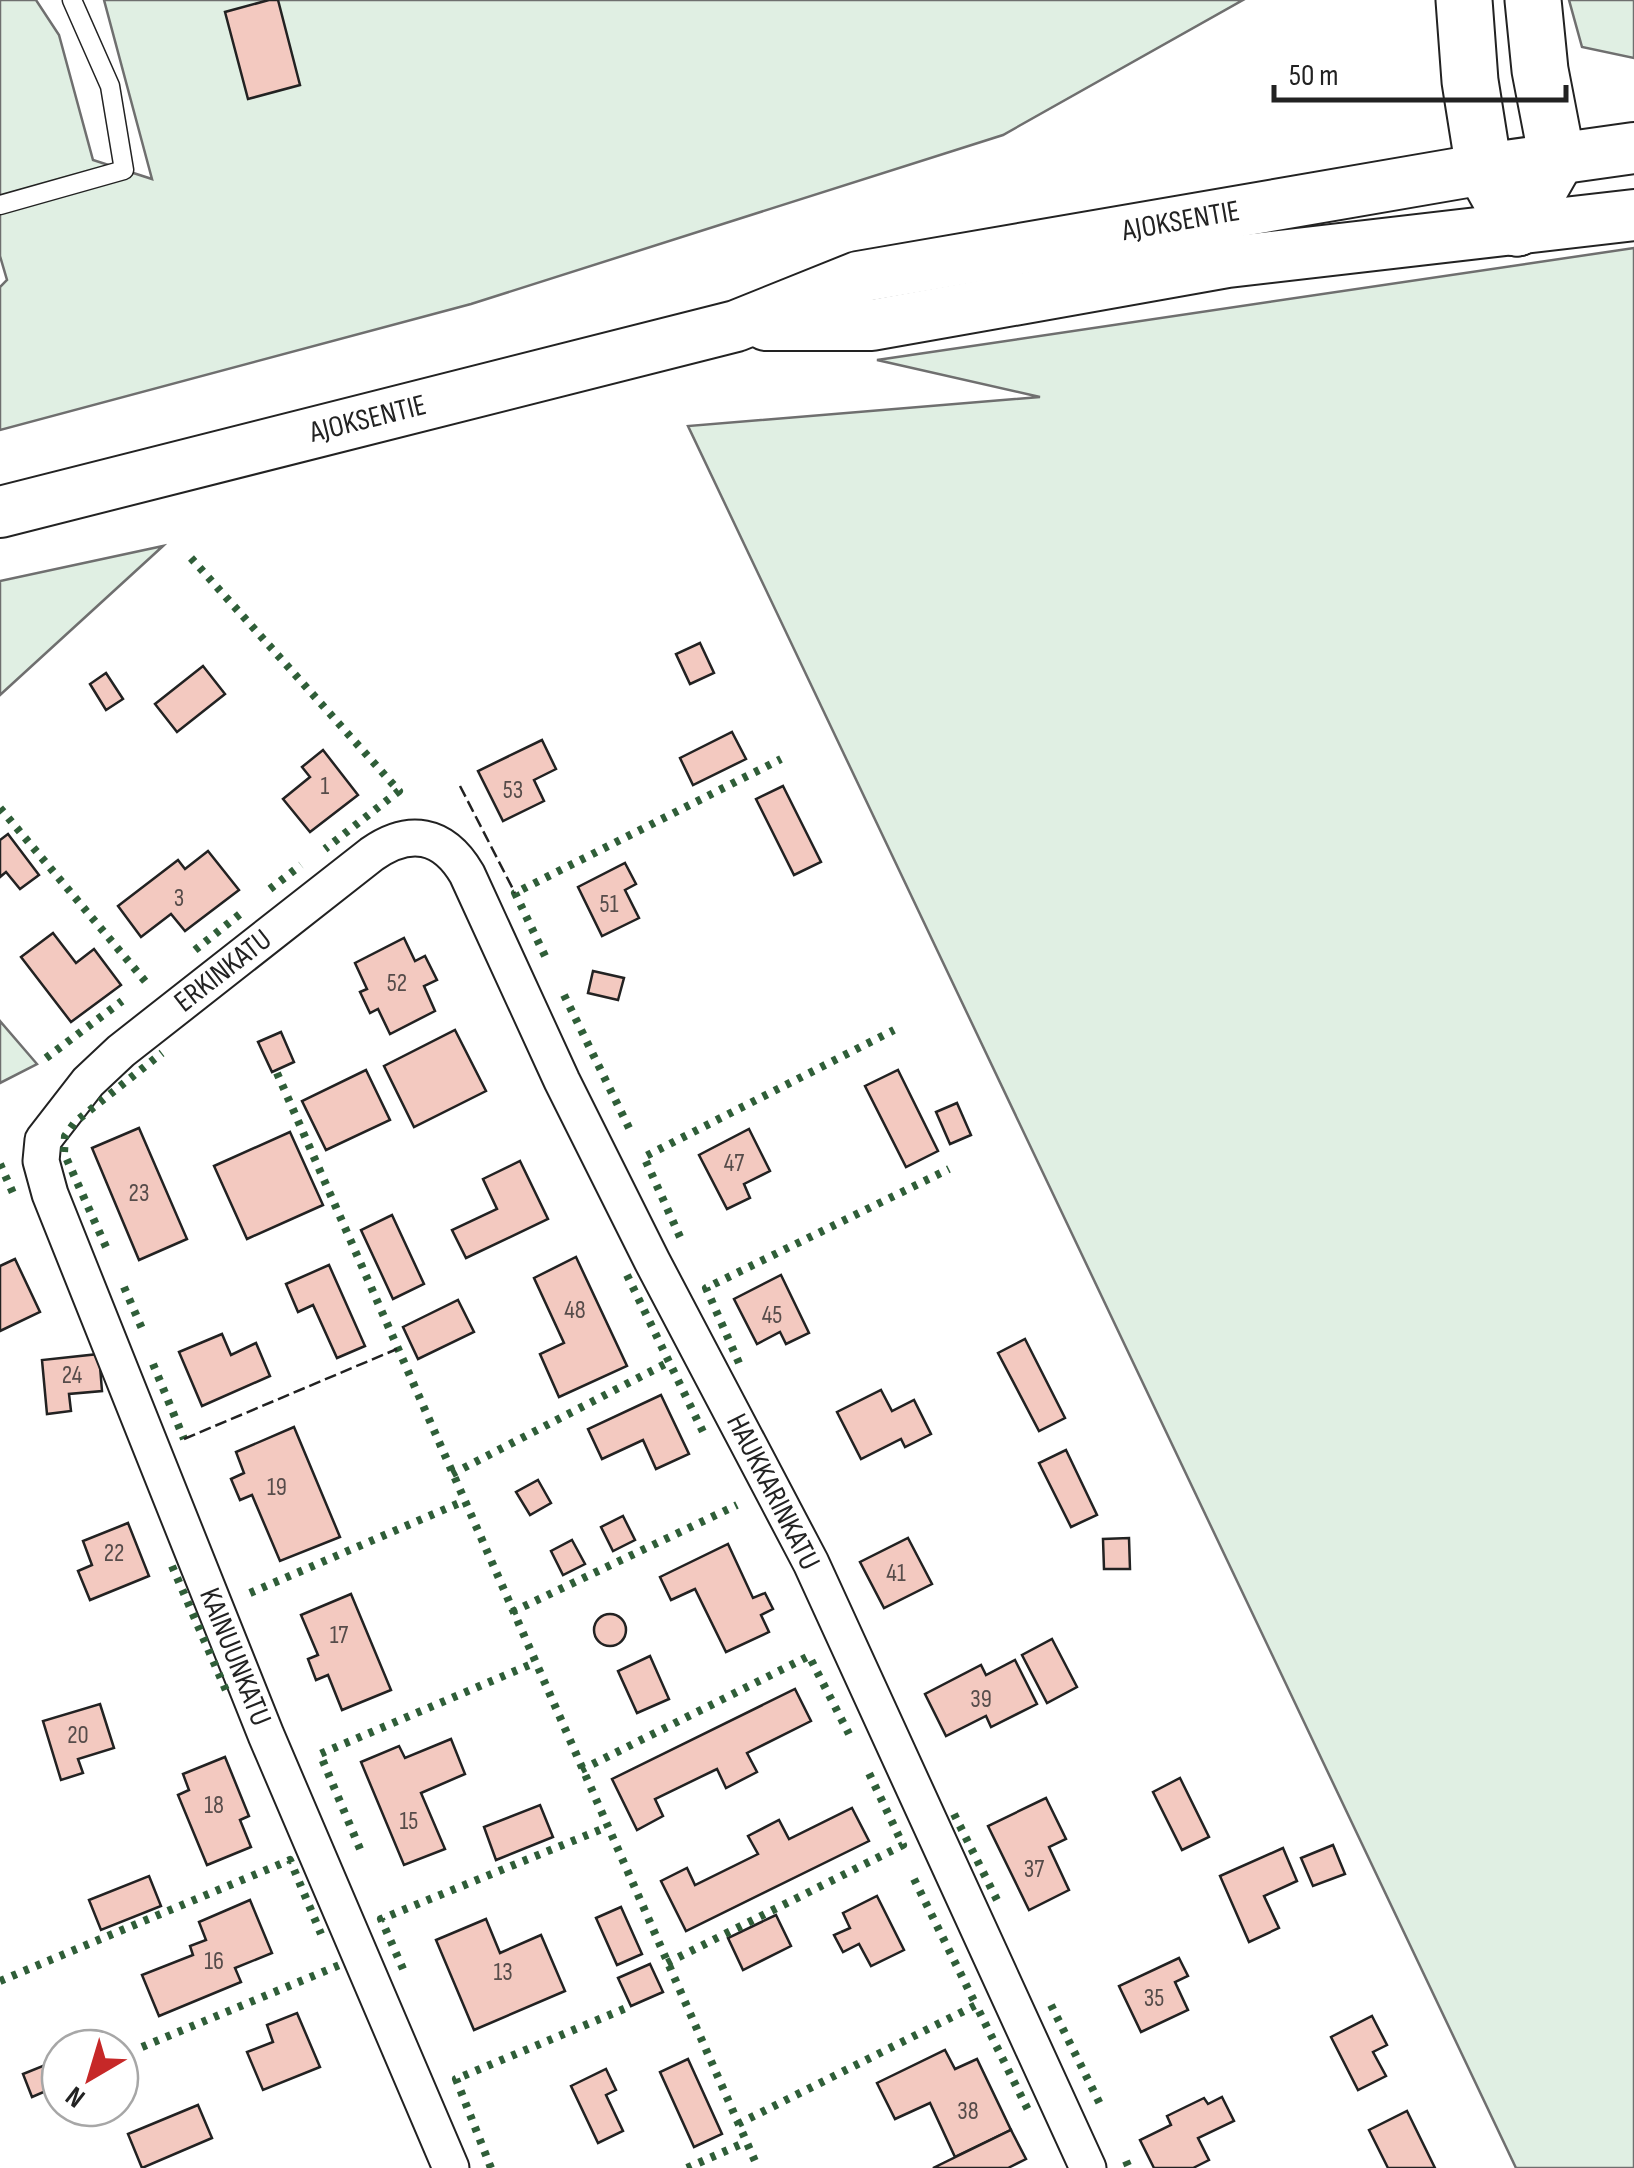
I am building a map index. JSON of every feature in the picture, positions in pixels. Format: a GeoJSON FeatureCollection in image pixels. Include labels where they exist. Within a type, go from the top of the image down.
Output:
{"type":"FeatureCollection","features":[{"type":"Feature","properties":{"kind":"highway"},"geometry":{"type":"LineString","coordinates":[[1464,0],[1470,81],[1484,169],[1517,228]]}},
{"type":"Feature","properties":{"kind":"highway"},"geometry":{"type":"LineString","coordinates":[[1517,228],[1557,158],[1540,70],[1532,0]]}},
{"type":"Feature","properties":{"kind":"main road","name":"AJOKSENTIE"},"geometry":{"type":"LineString","coordinates":[[0,512],[736,326],[858,278],[1484,169],[1634,148]]}},
{"type":"Feature","properties":{"kind":"main road","name":"AJOKSENTIE"},"geometry":{"type":"LineString","coordinates":[[736,326],[872,325],[1228,262],[1634,214]]}},
{"type":"Feature","properties":{"kind":"street","name":"ERKINKATU"},"geometry":{"type":"LineString","coordinates":[[43,1140],[69,1103],[106,1064],[372,854],[394,840],[426,839]]}},
{"type":"Feature","properties":{"kind":"street","name":"HAUKKARINKATU"},"geometry":{"type":"LineString","coordinates":[[426,839],[448,851],[467,874],[562,1080],[652,1261],[810,1563],[1088,2168]]}},
{"type":"Feature","properties":{"kind":"street","name":"KAINUUNKATU"},"geometry":{"type":"LineString","coordinates":[[43,1140],[41,1162],[50,1194],[266,1735],[451,2168]]}},
{"type":"Feature","properties":{"kind":"lane"},"geometry":{"type":"LineString","coordinates":[[0,205],[124,170],[110,86],[72,0]]}},
{"type":"Feature","properties":{"kind":"green space"},"geometry":{"type":"Polygon","coordinates":[[[0,0],[36,0],[59,35],[93,160],[152,179],[104,0],[1243,0],[1003,135],[471,304],[0,430],[0,287],[7,280],[0,256],[0,0]]]}},
{"type":"Feature","properties":{"kind":"green space"},"geometry":{"type":"Polygon","coordinates":[[[1569,0],[1634,0],[1634,58],[1582,47],[1569,0]]]}},
{"type":"Feature","properties":{"kind":"green space"},"geometry":{"type":"Polygon","coordinates":[[[1634,248],[1634,2168],[1516,2168],[688,426],[1040,397],[877,360],[1634,248]]]}},
{"type":"Feature","properties":{"kind":"green space"},"geometry":{"type":"Polygon","coordinates":[[[163,546],[0,695],[0,581],[163,546]]]}},
{"type":"Feature","properties":{"kind":"green space"},"geometry":{"type":"Polygon","coordinates":[[[0,1021],[37,1064],[0,1083],[0,1021]]]}},
{"type":"Feature","properties":{"kind":"building"},"geometry":{"type":"Polygon","coordinates":[[[278,0],[300,85],[248,99],[225,12],[278,0]]]}},
{"type":"Feature","properties":{"kind":"building"},"geometry":{"type":"Polygon","coordinates":[[[700,643],[714,673],[690,684],[676,654],[700,643]]]}},
{"type":"Feature","properties":{"kind":"building"},"geometry":{"type":"Polygon","coordinates":[[[203,666],[225,694],[177,732],[155,704],[203,666]]]}},
{"type":"Feature","properties":{"kind":"building"},"geometry":{"type":"Polygon","coordinates":[[[106,673],[123,699],[106,710],[90,684],[106,673]]]}},
{"type":"Feature","properties":{"kind":"building"},"geometry":{"type":"Polygon","coordinates":[[[732,732],[746,759],[693,785],[680,758],[732,732]]]}},
{"type":"Feature","properties":{"kind":"building"},"geometry":{"type":"Polygon","coordinates":[[[542,740],[556,769],[534,780],[544,801],[503,821],[478,771],[542,740]]]}},
{"type":"Feature","properties":{"kind":"building"},"geometry":{"type":"Polygon","coordinates":[[[323,750],[358,795],[310,832],[283,799],[310,777],[302,767],[323,750]]]}},
{"type":"Feature","properties":{"kind":"building"},"geometry":{"type":"Polygon","coordinates":[[[783,786],[821,862],[794,875],[756,799],[783,786]]]}},
{"type":"Feature","properties":{"kind":"building"},"geometry":{"type":"Polygon","coordinates":[[[8,834],[39,875],[20,889],[6,872],[0,877],[0,840],[8,834]]]}},
{"type":"Feature","properties":{"kind":"building"},"geometry":{"type":"Polygon","coordinates":[[[208,851],[239,890],[185,931],[171,914],[141,937],[118,906],[178,860],[185,869],[208,851]]]}},
{"type":"Feature","properties":{"kind":"building"},"geometry":{"type":"Polygon","coordinates":[[[625,863],[636,884],[625,890],[639,918],[602,936],[578,887],[625,863]]]}},
{"type":"Feature","properties":{"kind":"building"},"geometry":{"type":"Polygon","coordinates":[[[53,933],[76,963],[94,949],[121,985],[71,1022],[21,957],[53,933]]]}},
{"type":"Feature","properties":{"kind":"building"},"geometry":{"type":"Polygon","coordinates":[[[404,938],[415,961],[425,956],[437,980],[424,986],[435,1011],[390,1034],[378,1009],[370,1013],[360,992],[367,989],[355,963],[404,938]]]}},
{"type":"Feature","properties":{"kind":"building"},"geometry":{"type":"Polygon","coordinates":[[[593,971],[624,978],[618,1000],[588,993],[593,971]]]}},
{"type":"Feature","properties":{"kind":"building"},"geometry":{"type":"Polygon","coordinates":[[[455,1030],[486,1091],[414,1127],[384,1066],[455,1030]]]}},
{"type":"Feature","properties":{"kind":"building"},"geometry":{"type":"Polygon","coordinates":[[[281,1032],[294,1062],[272,1072],[258,1042],[281,1032]]]}},
{"type":"Feature","properties":{"kind":"building"},"geometry":{"type":"Polygon","coordinates":[[[366,1070],[390,1120],[326,1150],[302,1101],[366,1070]]]}},
{"type":"Feature","properties":{"kind":"building"},"geometry":{"type":"Polygon","coordinates":[[[898,1070],[938,1151],[906,1167],[865,1086],[898,1070]]]}},
{"type":"Feature","properties":{"kind":"building"},"geometry":{"type":"Polygon","coordinates":[[[957,1103],[971,1135],[950,1144],[936,1112],[957,1103]]]}},
{"type":"Feature","properties":{"kind":"building"},"geometry":{"type":"Polygon","coordinates":[[[139,1128],[187,1239],[139,1260],[92,1148],[139,1128]]]}},
{"type":"Feature","properties":{"kind":"building"},"geometry":{"type":"Polygon","coordinates":[[[749,1129],[770,1171],[744,1184],[750,1198],[727,1209],[699,1155],[749,1129]]]}},
{"type":"Feature","properties":{"kind":"building"},"geometry":{"type":"Polygon","coordinates":[[[290,1132],[323,1205],[247,1239],[214,1166],[290,1132]]]}},
{"type":"Feature","properties":{"kind":"building"},"geometry":{"type":"Polygon","coordinates":[[[520,1161],[548,1219],[466,1258],[452,1230],[497,1209],[483,1179],[520,1161]]]}},
{"type":"Feature","properties":{"kind":"building"},"geometry":{"type":"Polygon","coordinates":[[[392,1215],[424,1284],[393,1299],[361,1230],[392,1215]]]}},
{"type":"Feature","properties":{"kind":"building"},"geometry":{"type":"Polygon","coordinates":[[[576,1257],[627,1366],[559,1397],[540,1354],[564,1343],[534,1278],[576,1257]]]}},
{"type":"Feature","properties":{"kind":"building"},"geometry":{"type":"Polygon","coordinates":[[[15,1259],[40,1312],[0,1331],[0,1266],[15,1259]]]}},
{"type":"Feature","properties":{"kind":"building"},"geometry":{"type":"Polygon","coordinates":[[[329,1265],[365,1346],[337,1358],[313,1305],[298,1312],[286,1284],[329,1265]]]}},
{"type":"Feature","properties":{"kind":"building"},"geometry":{"type":"Polygon","coordinates":[[[781,1275],[809,1333],[786,1344],[780,1332],[757,1344],[734,1299],[781,1275]]]}},
{"type":"Feature","properties":{"kind":"building"},"geometry":{"type":"Polygon","coordinates":[[[458,1300],[474,1332],[418,1359],[403,1327],[458,1300]]]}},
{"type":"Feature","properties":{"kind":"building"},"geometry":{"type":"Polygon","coordinates":[[[222,1334],[231,1355],[256,1343],[270,1376],[202,1406],[179,1352],[222,1334]]]}},
{"type":"Feature","properties":{"kind":"building"},"geometry":{"type":"Polygon","coordinates":[[[1025,1339],[1065,1418],[1039,1431],[998,1353],[1025,1339]]]}},
{"type":"Feature","properties":{"kind":"building"},"geometry":{"type":"Polygon","coordinates":[[[99,1354],[102,1391],[69,1394],[71,1411],[47,1414],[42,1360],[99,1354]]]}},
{"type":"Feature","properties":{"kind":"building"},"geometry":{"type":"Polygon","coordinates":[[[881,1390],[892,1411],[914,1400],[931,1434],[905,1447],[901,1439],[861,1459],[837,1412],[881,1390]]]}},
{"type":"Feature","properties":{"kind":"building"},"geometry":{"type":"Polygon","coordinates":[[[661,1395],[689,1454],[656,1469],[643,1440],[602,1459],[588,1429],[661,1395]]]}},
{"type":"Feature","properties":{"kind":"building"},"geometry":{"type":"Polygon","coordinates":[[[294,1427],[340,1537],[280,1561],[252,1495],[240,1500],[231,1479],[244,1473],[236,1452],[294,1427]]]}},
{"type":"Feature","properties":{"kind":"building"},"geometry":{"type":"Polygon","coordinates":[[[1066,1450],[1097,1515],[1071,1527],[1039,1463],[1066,1450]]]}},
{"type":"Feature","properties":{"kind":"building"},"geometry":{"type":"Polygon","coordinates":[[[538,1480],[551,1503],[530,1515],[516,1492],[538,1480]]]}},
{"type":"Feature","properties":{"kind":"building"},"geometry":{"type":"Polygon","coordinates":[[[623,1516],[635,1540],[613,1551],[601,1527],[623,1516]]]}},
{"type":"Feature","properties":{"kind":"building"},"geometry":{"type":"Polygon","coordinates":[[[128,1523],[149,1576],[90,1600],[78,1571],[92,1565],[83,1541],[128,1523]]]}},
{"type":"Feature","properties":{"kind":"building"},"geometry":{"type":"Polygon","coordinates":[[[908,1538],[932,1584],[884,1608],[860,1562],[908,1538]]]}},
{"type":"Feature","properties":{"kind":"building"},"geometry":{"type":"Polygon","coordinates":[[[1129,1538],[1130,1569],[1104,1569],[1103,1539],[1129,1538]]]}},
{"type":"Feature","properties":{"kind":"building"},"geometry":{"type":"Polygon","coordinates":[[[572,1540],[585,1564],[563,1575],[551,1551],[572,1540]]]}},
{"type":"Feature","properties":{"kind":"building"},"geometry":{"type":"Polygon","coordinates":[[[728,1544],[753,1598],[765,1593],[773,1609],[761,1615],[769,1632],[726,1652],[695,1589],[671,1600],[660,1577],[728,1544]]]}},
{"type":"Feature","properties":{"kind":"building"},"geometry":{"type":"Polygon","coordinates":[[[351,1594],[391,1690],[342,1710],[328,1675],[316,1680],[308,1659],[318,1655],[301,1615],[351,1594]]]}},
{"type":"Feature","properties":{"kind":"building"},"geometry":{"type":"Polygon","coordinates":[[[610,1614],[621,1619],[626,1630],[621,1641],[610,1646],[599,1641],[594,1630],[599,1619],[610,1614]]]}},
{"type":"Feature","properties":{"kind":"building"},"geometry":{"type":"Polygon","coordinates":[[[1052,1639],[1077,1687],[1047,1703],[1022,1655],[1052,1639]]]}},
{"type":"Feature","properties":{"kind":"building"},"geometry":{"type":"Polygon","coordinates":[[[650,1656],[669,1699],[637,1713],[618,1671],[650,1656]]]}},
{"type":"Feature","properties":{"kind":"building"},"geometry":{"type":"Polygon","coordinates":[[[1015,1660],[1037,1704],[991,1727],[986,1716],[946,1736],[925,1694],[981,1665],[986,1675],[1015,1660]]]}},
{"type":"Feature","properties":{"kind":"building"},"geometry":{"type":"Polygon","coordinates":[[[795,1689],[811,1721],[747,1753],[757,1772],[726,1788],[717,1769],[655,1799],[663,1816],[637,1830],[612,1779],[795,1689]]]}},
{"type":"Feature","properties":{"kind":"building"},"geometry":{"type":"Polygon","coordinates":[[[100,1704],[114,1748],[78,1759],[83,1773],[61,1780],[43,1721],[100,1704]]]}},
{"type":"Feature","properties":{"kind":"building"},"geometry":{"type":"Polygon","coordinates":[[[451,1739],[465,1774],[421,1793],[445,1849],[404,1865],[361,1762],[399,1746],[405,1758],[451,1739]]]}},
{"type":"Feature","properties":{"kind":"building"},"geometry":{"type":"Polygon","coordinates":[[[225,1757],[249,1816],[240,1820],[251,1847],[207,1865],[178,1795],[189,1790],[183,1774],[225,1757]]]}},
{"type":"Feature","properties":{"kind":"building"},"geometry":{"type":"Polygon","coordinates":[[[1180,1778],[1209,1837],[1182,1850],[1153,1792],[1180,1778]]]}},
{"type":"Feature","properties":{"kind":"building"},"geometry":{"type":"Polygon","coordinates":[[[1046,1798],[1066,1839],[1049,1847],[1069,1890],[1029,1910],[988,1826],[1046,1798]]]}},
{"type":"Feature","properties":{"kind":"building"},"geometry":{"type":"Polygon","coordinates":[[[540,1805],[553,1837],[496,1860],[484,1827],[540,1805]]]}},
{"type":"Feature","properties":{"kind":"building"},"geometry":{"type":"Polygon","coordinates":[[[852,1808],[869,1841],[686,1931],[661,1881],[687,1868],[695,1885],[758,1854],[748,1836],[779,1820],[789,1839],[852,1808]]]}},
{"type":"Feature","properties":{"kind":"building"},"geometry":{"type":"Polygon","coordinates":[[[1333,1845],[1345,1874],[1313,1886],[1301,1858],[1333,1845]]]}},
{"type":"Feature","properties":{"kind":"building"},"geometry":{"type":"Polygon","coordinates":[[[1283,1848],[1297,1881],[1264,1896],[1279,1928],[1249,1942],[1220,1876],[1283,1848]]]}},
{"type":"Feature","properties":{"kind":"building"},"geometry":{"type":"Polygon","coordinates":[[[149,1876],[161,1906],[101,1930],[89,1900],[149,1876]]]}},
{"type":"Feature","properties":{"kind":"building"},"geometry":{"type":"Polygon","coordinates":[[[877,1896],[904,1950],[871,1966],[859,1944],[843,1952],[834,1935],[850,1928],[843,1913],[877,1896]]]}},
{"type":"Feature","properties":{"kind":"building"},"geometry":{"type":"Polygon","coordinates":[[[250,1900],[272,1953],[235,1968],[241,1982],[159,2016],[142,1975],[193,1955],[190,1946],[206,1940],[199,1922],[250,1900]]]}},
{"type":"Feature","properties":{"kind":"building"},"geometry":{"type":"Polygon","coordinates":[[[621,1907],[642,1954],[617,1965],[596,1918],[621,1907]]]}},
{"type":"Feature","properties":{"kind":"building"},"geometry":{"type":"Polygon","coordinates":[[[776,1915],[791,1946],[743,1970],[728,1938],[776,1915]]]}},
{"type":"Feature","properties":{"kind":"building"},"geometry":{"type":"Polygon","coordinates":[[[486,1919],[500,1953],[541,1935],[565,1991],[474,2030],[436,1940],[486,1919]]]}},
{"type":"Feature","properties":{"kind":"building"},"geometry":{"type":"Polygon","coordinates":[[[1179,1958],[1188,1976],[1175,1982],[1188,2010],[1141,2032],[1119,1986],[1179,1958]]]}},
{"type":"Feature","properties":{"kind":"building"},"geometry":{"type":"Polygon","coordinates":[[[650,1964],[663,1992],[631,2006],[618,1978],[650,1964]]]}},
{"type":"Feature","properties":{"kind":"building"},"geometry":{"type":"Polygon","coordinates":[[[297,2013],[320,2067],[263,2090],[247,2052],[273,2042],[267,2025],[297,2013]]]}},
{"type":"Feature","properties":{"kind":"building"},"geometry":{"type":"Polygon","coordinates":[[[1372,2016],[1387,2045],[1373,2052],[1386,2076],[1358,2090],[1331,2037],[1372,2016]]]}},
{"type":"Feature","properties":{"kind":"building"},"geometry":{"type":"Polygon","coordinates":[[[945,2050],[955,2069],[977,2059],[1011,2130],[955,2157],[930,2103],[895,2119],[877,2083],[945,2050]]]}},
{"type":"Feature","properties":{"kind":"building"},"geometry":{"type":"Polygon","coordinates":[[[688,2059],[722,2134],[694,2147],[660,2072],[688,2059]]]}},
{"type":"Feature","properties":{"kind":"building"},"geometry":{"type":"Polygon","coordinates":[[[40,2067],[40,2094],[32,2097],[23,2074],[40,2067]]]}},
{"type":"Feature","properties":{"kind":"building"},"geometry":{"type":"Polygon","coordinates":[[[606,2069],[616,2090],[606,2095],[623,2131],[598,2143],[571,2086],[606,2069]]]}},
{"type":"Feature","properties":{"kind":"building"},"geometry":{"type":"Polygon","coordinates":[[[1222,2097],[1234,2121],[1198,2138],[1209,2160],[1193,2168],[1154,2168],[1140,2140],[1171,2125],[1167,2116],[1204,2098],[1208,2104],[1222,2097]]]}},
{"type":"Feature","properties":{"kind":"building"},"geometry":{"type":"Polygon","coordinates":[[[198,2105],[212,2138],[142,2168],[128,2134],[198,2105]]]}},
{"type":"Feature","properties":{"kind":"building"},"geometry":{"type":"Polygon","coordinates":[[[1407,2111],[1435,2168],[1388,2168],[1369,2130],[1407,2111]]]}},
{"type":"Feature","properties":{"kind":"building"},"geometry":{"type":"Polygon","coordinates":[[[1011,2130],[1026,2159],[1008,2168],[933,2168],[1011,2130]]]}},
{"type":"Feature","properties":{"kind":"hedge"},"geometry":{"type":"LineString","coordinates":[[191,558],[399,791],[325,849]]}},
{"type":"Feature","properties":{"kind":"hedge"},"geometry":{"type":"LineString","coordinates":[[545,956],[515,893],[781,759]]}},
{"type":"Feature","properties":{"kind":"hedge"},"geometry":{"type":"LineString","coordinates":[[0,808],[150,987]]}},
{"type":"Feature","properties":{"kind":"hedge"},"geometry":{"type":"LineString","coordinates":[[270,889],[301,865]]}},
{"type":"Feature","properties":{"kind":"hedge"},"geometry":{"type":"LineString","coordinates":[[195,950],[245,910]]}},
{"type":"Feature","properties":{"kind":"hedge"},"geometry":{"type":"LineString","coordinates":[[564,995],[631,1132]]}},
{"type":"Feature","properties":{"kind":"hedge"},"geometry":{"type":"LineString","coordinates":[[46,1058],[122,1001]]}},
{"type":"Feature","properties":{"kind":"hedge"},"geometry":{"type":"LineString","coordinates":[[680,1237],[644,1157],[894,1030]]}},
{"type":"Feature","properties":{"kind":"hedge"},"geometry":{"type":"LineString","coordinates":[[106,1247],[64,1153],[65,1136],[75,1122],[162,1053]]}},
{"type":"Feature","properties":{"kind":"hedge"},"geometry":{"type":"LineString","coordinates":[[277,1073],[758,2168]]}},
{"type":"Feature","properties":{"kind":"hedge"},"geometry":{"type":"LineString","coordinates":[[0,1164],[13,1193]]}},
{"type":"Feature","properties":{"kind":"hedge"},"geometry":{"type":"LineString","coordinates":[[739,1363],[706,1288],[949,1169]]}},
{"type":"Feature","properties":{"kind":"hedge"},"geometry":{"type":"LineString","coordinates":[[627,1275],[705,1436]]}},
{"type":"Feature","properties":{"kind":"hedge"},"geometry":{"type":"LineString","coordinates":[[124,1287],[143,1331]]}},
{"type":"Feature","properties":{"kind":"hedge"},"geometry":{"type":"LineString","coordinates":[[452,1474],[669,1362]]}},
{"type":"Feature","properties":{"kind":"hedge"},"geometry":{"type":"LineString","coordinates":[[153,1364],[184,1439]]}},
{"type":"Feature","properties":{"kind":"hedge"},"geometry":{"type":"LineString","coordinates":[[250,1593],[464,1501]]}},
{"type":"Feature","properties":{"kind":"hedge"},"geometry":{"type":"LineString","coordinates":[[512,1612],[737,1505]]}},
{"type":"Feature","properties":{"kind":"hedge"},"geometry":{"type":"LineString","coordinates":[[172,1566],[228,1695]]}},
{"type":"Feature","properties":{"kind":"hedge"},"geometry":{"type":"LineString","coordinates":[[581,1770],[809,1656],[849,1734]]}},
{"type":"Feature","properties":{"kind":"hedge"},"geometry":{"type":"LineString","coordinates":[[360,1849],[320,1754],[534,1663]]}},
{"type":"Feature","properties":{"kind":"hedge"},"geometry":{"type":"LineString","coordinates":[[667,1963],[903,1845],[867,1769]]}},
{"type":"Feature","properties":{"kind":"hedge"},"geometry":{"type":"LineString","coordinates":[[954,1814],[1000,1906]]}},
{"type":"Feature","properties":{"kind":"hedge"},"geometry":{"type":"LineString","coordinates":[[403,1969],[381,1919],[607,1827]]}},
{"type":"Feature","properties":{"kind":"hedge"},"geometry":{"type":"LineString","coordinates":[[0,1981],[290,1860],[321,1934]]}},
{"type":"Feature","properties":{"kind":"hedge"},"geometry":{"type":"LineString","coordinates":[[914,1879],[976,2005]]}},
{"type":"Feature","properties":{"kind":"hedge"},"geometry":{"type":"LineString","coordinates":[[142,2047],[342,1964]]}},
{"type":"Feature","properties":{"kind":"hedge"},"geometry":{"type":"LineString","coordinates":[[738,2124],[976,2005],[1030,2114]]}},
{"type":"Feature","properties":{"kind":"hedge"},"geometry":{"type":"LineString","coordinates":[[1051,2005],[1102,2108]]}},
{"type":"Feature","properties":{"kind":"hedge"},"geometry":{"type":"LineString","coordinates":[[491,2168],[456,2079],[631,2006]]}},
{"type":"Feature","properties":{"kind":"hedge"},"geometry":{"type":"LineString","coordinates":[[687,2168],[746,2142]]}},
{"type":"Feature","properties":{"kind":"hedge"},"geometry":{"type":"LineString","coordinates":[[1126,2161],[1129,2168]]}},
{"type":"Feature","properties":{"kind":"fence"},"geometry":{"type":"LineString","coordinates":[[460,786],[515,893]]}},
{"type":"Feature","properties":{"kind":"fence"},"geometry":{"type":"LineString","coordinates":[[184,1439],[397,1349]]}}]}
